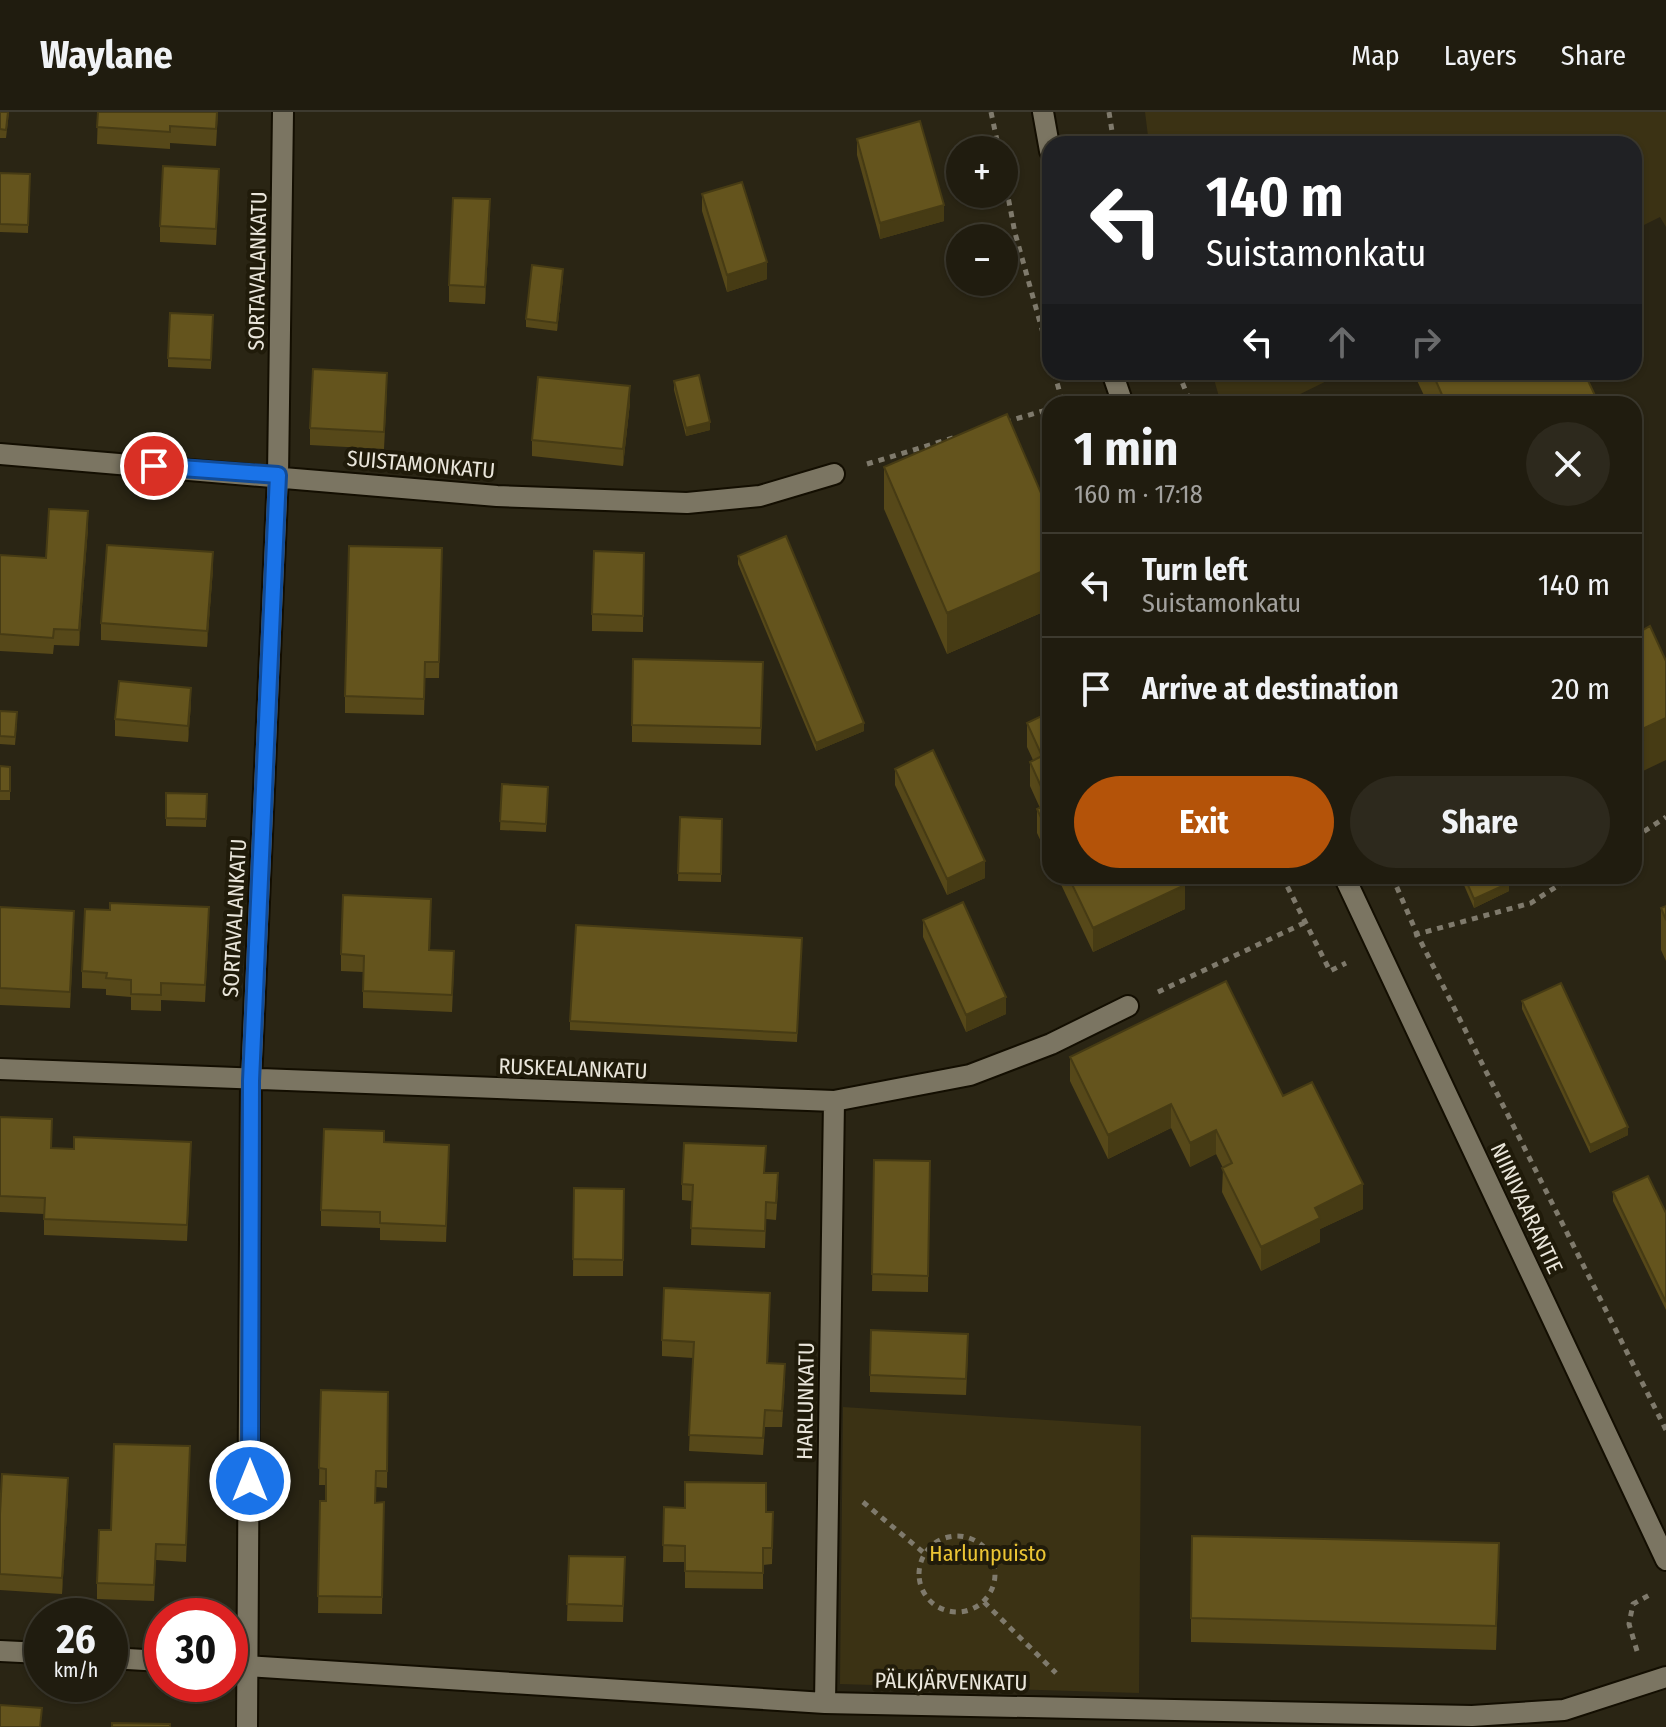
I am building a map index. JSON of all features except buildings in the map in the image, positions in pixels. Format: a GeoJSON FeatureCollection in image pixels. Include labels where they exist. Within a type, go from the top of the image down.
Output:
{"type":"FeatureCollection","features":[{"type":"Feature","properties":{"kind":"street","name":"SORTAVALANKATU"},"geometry":{"type":"LineString","coordinates":[[241,1598],[251,1081],[278,475],[283,112]]}},
{"type":"Feature","properties":{"kind":"street"},"geometry":{"type":"LineString","coordinates":[[1043,112],[1047,136]]}},
{"type":"Feature","properties":{"kind":"street","name":"SUISTAMONKATU"},"geometry":{"type":"LineString","coordinates":[[0,454],[278,475],[497,496],[687,503],[760,496],[834,474]]}},
{"type":"Feature","properties":{"kind":"street","name":"NIINIVAARANTIE"},"geometry":{"type":"LineString","coordinates":[[1348,884],[1666,1560]]}},
{"type":"Feature","properties":{"kind":"street","name":"RUSKEALANKATU"},"geometry":{"type":"LineString","coordinates":[[0,1069],[834,1101],[970,1075],[1051,1044],[1128,1006]]}},
{"type":"Feature","properties":{"kind":"street","name":"HARLUNKATU"},"geometry":{"type":"LineString","coordinates":[[825,1703],[834,1101]]}},
{"type":"Feature","properties":{"kind":"street"},"geometry":{"type":"LineString","coordinates":[[0,1651],[24,1652]]}},
{"type":"Feature","properties":{"kind":"street","name":"PÄLKJÄRVENKATU"},"geometry":{"type":"LineString","coordinates":[[248,1667],[825,1703],[1472,1716],[1564,1710],[1659,1681]]}},
{"type":"Feature","properties":{"kind":"street","name":"SORTAVALANKATU"},"geometry":{"type":"LineString","coordinates":[[244,1702],[247,1727]]}},
{"type":"Feature","properties":{"kind":"path"},"geometry":{"type":"LineString","coordinates":[[991,112],[996,136]]}},
{"type":"Feature","properties":{"kind":"path"},"geometry":{"type":"LineString","coordinates":[[1109,112],[1113,136]]}},
{"type":"Feature","properties":{"kind":"path"},"geometry":{"type":"LineString","coordinates":[[1010,208],[1042,329]]}},
{"type":"Feature","properties":{"kind":"path"},"geometry":{"type":"LineString","coordinates":[[992,426],[1042,411]]}},
{"type":"Feature","properties":{"kind":"path"},"geometry":{"type":"LineString","coordinates":[[834,474],[964,435]]}},
{"type":"Feature","properties":{"kind":"path"},"geometry":{"type":"LineString","coordinates":[[1642,833],[1666,817]]}},
{"type":"Feature","properties":{"kind":"path"},"geometry":{"type":"LineString","coordinates":[[1395,884],[1417,934],[1666,1430]]}},
{"type":"Feature","properties":{"kind":"path"},"geometry":{"type":"LineString","coordinates":[[1417,934],[1531,903],[1561,884]]}},
{"type":"Feature","properties":{"kind":"path"},"geometry":{"type":"LineString","coordinates":[[1128,1006],[1304,923]]}},
{"type":"Feature","properties":{"kind":"path"},"geometry":{"type":"LineString","coordinates":[[828,1473],[924,1553]]}},
{"type":"Feature","properties":{"kind":"path"},"geometry":{"type":"LineString","coordinates":[[955,1534],[973,1538],[988,1550],[996,1567],[994,1586],[984,1602],[968,1611],[949,1612],[933,1604],[921,1589],[918,1571],[924,1553],[937,1540],[955,1534]]}},
{"type":"Feature","properties":{"kind":"path"},"geometry":{"type":"LineString","coordinates":[[1659,1681],[1637,1651],[1629,1624],[1633,1604],[1666,1585]]}},
{"type":"Feature","properties":{"kind":"path"},"geometry":{"type":"LineString","coordinates":[[984,1602],[1091,1708]]}},
{"type":"Feature","properties":{"kind":"green space"},"geometry":{"type":"Polygon","coordinates":[[[1145,112],[1666,112],[1666,227],[1660,217],[1642,226],[1642,136],[1148,136],[1145,112]]]}},
{"type":"Feature","properties":{"kind":"green space"},"geometry":{"type":"Polygon","coordinates":[[[1214,380],[1329,380],[1296,396],[1219,396],[1214,380]]]}},
{"type":"Feature","properties":{"kind":"green space","name":"Harlunpuisto"},"geometry":{"type":"Polygon","coordinates":[[[843,1407],[1141,1426],[1139,1693],[840,1684],[843,1407]]]}},
{"type":"Feature","properties":{"kind":"route"},"geometry":{"type":"LineString","coordinates":[[154,466],[278,475],[251,1081],[250,1481]]}}]}
